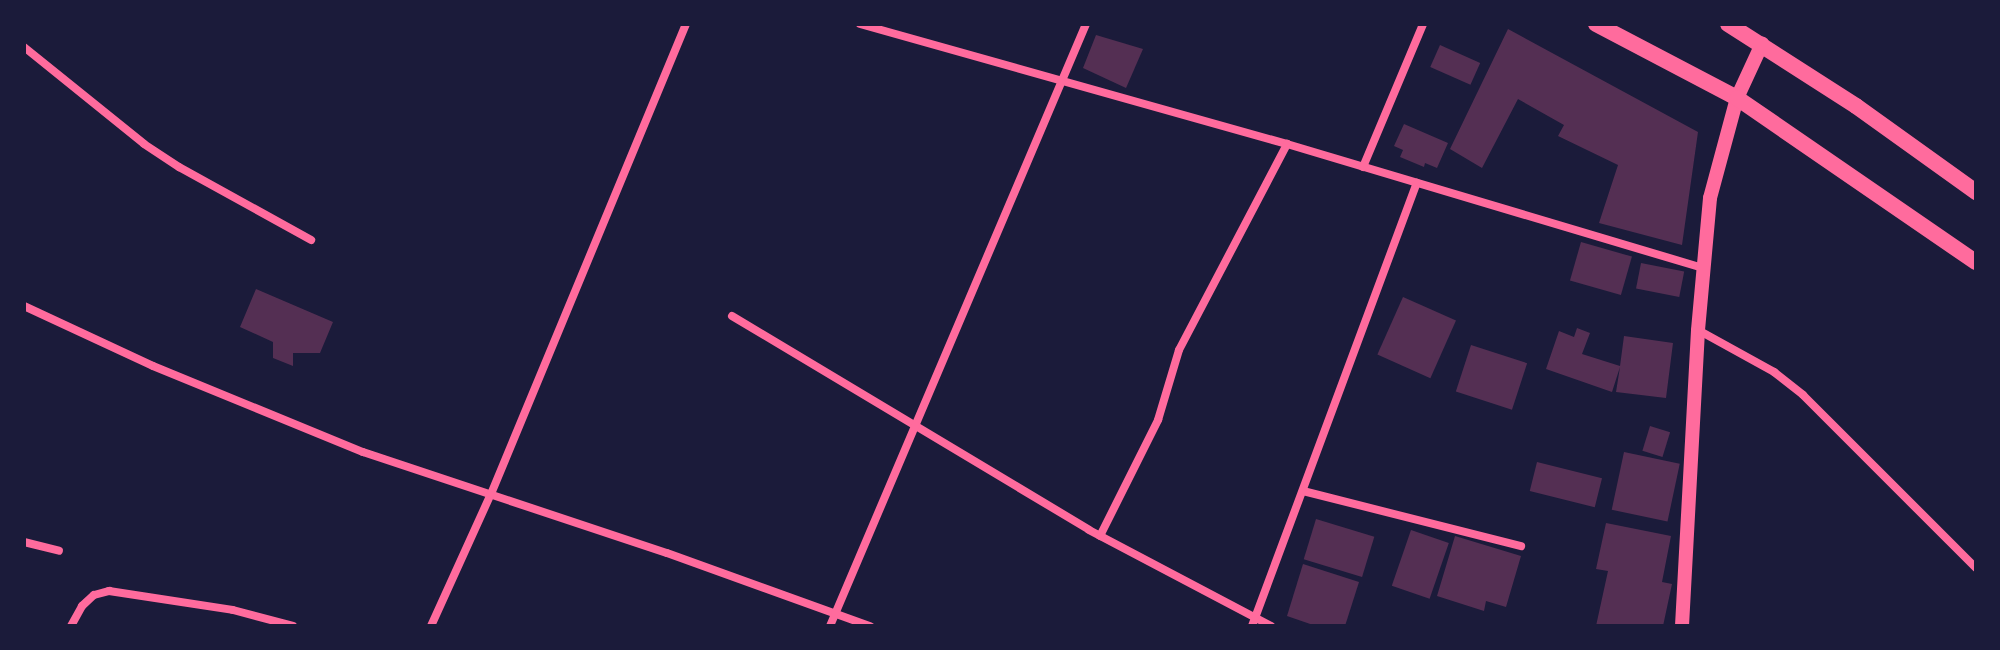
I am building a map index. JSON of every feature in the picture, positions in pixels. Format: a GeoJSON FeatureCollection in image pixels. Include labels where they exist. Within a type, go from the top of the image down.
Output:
{"type":"FeatureCollection","features":[{"type":"Feature","properties":{"kind":"main road"},"geometry":{"type":"LineString","coordinates":[[1596,24],[1737,98],[1976,262]]}},
{"type":"Feature","properties":{"kind":"main road"},"geometry":{"type":"LineString","coordinates":[[1728,24],[1762,44],[1976,192]]}},
{"type":"Feature","properties":{"kind":"street"},"geometry":{"type":"LineString","coordinates":[[431,626],[491,494],[686,24]]}},
{"type":"Feature","properties":{"kind":"street"},"geometry":{"type":"LineString","coordinates":[[860,24],[1287,144],[1703,268]]}},
{"type":"Feature","properties":{"kind":"street"},"geometry":{"type":"LineString","coordinates":[[830,626],[1086,24]]}},
{"type":"Feature","properties":{"kind":"street"},"geometry":{"type":"LineString","coordinates":[[1363,167],[1423,24]]}},
{"type":"Feature","properties":{"kind":"street"},"geometry":{"type":"LineString","coordinates":[[1682,626],[1698,330],[1710,198],[1737,98],[1762,44]]}},
{"type":"Feature","properties":{"kind":"street"},"geometry":{"type":"LineString","coordinates":[[24,47],[167,159],[311,240]]}},
{"type":"Feature","properties":{"kind":"street"},"geometry":{"type":"LineString","coordinates":[[1100,536],[1158,420],[1179,350],[1287,144]]}},
{"type":"Feature","properties":{"kind":"street"},"geometry":{"type":"LineString","coordinates":[[1253,622],[1417,183]]}},
{"type":"Feature","properties":{"kind":"street"},"geometry":{"type":"LineString","coordinates":[[24,306],[153,366],[363,452],[836,611],[870,626]]}},
{"type":"Feature","properties":{"kind":"street"},"geometry":{"type":"LineString","coordinates":[[732,316],[914,428],[1100,536],[1253,622],[1271,626]]}},
{"type":"Feature","properties":{"kind":"street"},"geometry":{"type":"LineString","coordinates":[[1698,330],[1774,372],[1803,395],[1976,568]]}},
{"type":"Feature","properties":{"kind":"street"},"geometry":{"type":"LineString","coordinates":[[1303,491],[1521,546]]}},
{"type":"Feature","properties":{"kind":"street"},"geometry":{"type":"LineString","coordinates":[[24,542],[59,551]]}},
{"type":"Feature","properties":{"kind":"street"},"geometry":{"type":"LineString","coordinates":[[71,626],[82,606],[94,595],[109,591],[233,610],[293,626]]}},
{"type":"Feature","properties":{"kind":"building"},"geometry":{"type":"Polygon","coordinates":[[[1508,29],[1698,132],[1682,245],[1599,223],[1618,165],[1558,136],[1564,125],[1518,99],[1482,168],[1450,149],[1508,29]]]}},
{"type":"Feature","properties":{"kind":"building"},"geometry":{"type":"Polygon","coordinates":[[[1096,35],[1143,49],[1126,88],[1083,68],[1096,35]]]}},
{"type":"Feature","properties":{"kind":"building"},"geometry":{"type":"Polygon","coordinates":[[[1440,45],[1480,63],[1470,85],[1430,67],[1440,45]]]}},
{"type":"Feature","properties":{"kind":"building"},"geometry":{"type":"Polygon","coordinates":[[[1404,124],[1448,143],[1437,168],[1425,163],[1424,167],[1400,157],[1403,150],[1394,146],[1404,124]]]}},
{"type":"Feature","properties":{"kind":"building"},"geometry":{"type":"Polygon","coordinates":[[[1581,242],[1632,257],[1621,295],[1570,280],[1581,242]]]}},
{"type":"Feature","properties":{"kind":"building"},"geometry":{"type":"Polygon","coordinates":[[[1641,263],[1684,271],[1679,297],[1636,289],[1641,263]]]}},
{"type":"Feature","properties":{"kind":"building"},"geometry":{"type":"Polygon","coordinates":[[[256,289],[333,322],[320,353],[293,353],[293,366],[273,358],[273,342],[240,327],[256,289]]]}},
{"type":"Feature","properties":{"kind":"building"},"geometry":{"type":"Polygon","coordinates":[[[1403,297],[1456,321],[1430,378],[1377,355],[1403,297]]]}},
{"type":"Feature","properties":{"kind":"building"},"geometry":{"type":"Polygon","coordinates":[[[1577,328],[1590,333],[1582,354],[1620,366],[1624,336],[1673,343],[1666,398],[1616,392],[1620,367],[1612,392],[1546,369],[1559,331],[1574,337],[1577,328]]]}},
{"type":"Feature","properties":{"kind":"building"},"geometry":{"type":"Polygon","coordinates":[[[1471,345],[1527,363],[1512,410],[1456,392],[1471,345]]]}},
{"type":"Feature","properties":{"kind":"building"},"geometry":{"type":"Polygon","coordinates":[[[1650,426],[1670,432],[1662,457],[1642,451],[1650,426]]]}},
{"type":"Feature","properties":{"kind":"building"},"geometry":{"type":"Polygon","coordinates":[[[1624,452],[1680,464],[1667,522],[1612,510],[1624,452]]]}},
{"type":"Feature","properties":{"kind":"building"},"geometry":{"type":"Polygon","coordinates":[[[1537,462],[1602,478],[1595,507],[1530,491],[1537,462]]]}},
{"type":"Feature","properties":{"kind":"building"},"geometry":{"type":"Polygon","coordinates":[[[1316,519],[1374,537],[1362,577],[1304,559],[1316,519]]]}},
{"type":"Feature","properties":{"kind":"building"},"geometry":{"type":"Polygon","coordinates":[[[1606,523],[1671,536],[1662,582],[1672,584],[1663,626],[1596,626],[1608,571],[1596,569],[1606,523]]]}},
{"type":"Feature","properties":{"kind":"building"},"geometry":{"type":"Polygon","coordinates":[[[1411,530],[1449,543],[1430,599],[1392,586],[1411,530]]]}},
{"type":"Feature","properties":{"kind":"building"},"geometry":{"type":"Polygon","coordinates":[[[1455,536],[1521,556],[1506,607],[1486,601],[1484,611],[1437,596],[1455,536]]]}},
{"type":"Feature","properties":{"kind":"building"},"geometry":{"type":"Polygon","coordinates":[[[1303,564],[1359,582],[1345,626],[1316,626],[1287,616],[1303,564]]]}}]}
